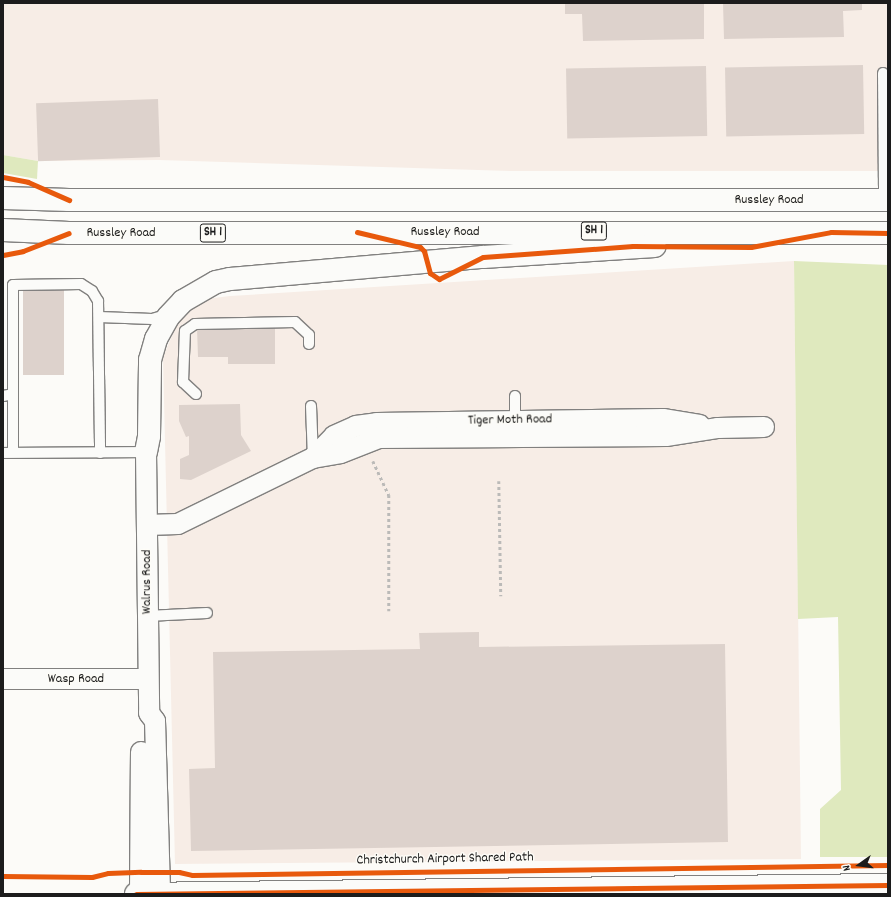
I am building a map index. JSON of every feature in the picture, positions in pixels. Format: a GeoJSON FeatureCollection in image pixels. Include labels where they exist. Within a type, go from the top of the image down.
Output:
{"type":"FeatureCollection","features":[{"type":"Feature","properties":{"kind":"main road","name":"Russley Road"},"geometry":{"type":"LineString","coordinates":[[3,198],[69,200],[886,200]]}},
{"type":"Feature","properties":{"kind":"main road","name":"Russley Road"},"geometry":{"type":"LineString","coordinates":[[3,230],[69,233],[888,233]]}},
{"type":"Feature","properties":{"kind":"main road"},"geometry":{"type":"LineString","coordinates":[[146,452],[149,436],[149,377],[152,348],[160,330],[174,309],[194,292],[230,279],[633,246],[751,247],[831,232]]}},
{"type":"Feature","properties":{"kind":"main road"},"geometry":{"type":"LineString","coordinates":[[136,894],[701,890],[888,885]]}},
{"type":"Feature","properties":{"kind":"street","name":"Tiger Moth Road"},"geometry":{"type":"LineString","coordinates":[[312,458],[334,436],[364,424],[515,419],[663,419],[718,428]]}},
{"type":"Feature","properties":{"kind":"street","name":"Tiger Moth Road"},"geometry":{"type":"LineString","coordinates":[[146,525],[178,524],[312,458],[341,453],[379,438],[666,436],[718,428],[764,427]]}},
{"type":"Feature","properties":{"kind":"street","name":"Walrus Road"},"geometry":{"type":"LineString","coordinates":[[146,452],[149,713],[155,721],[160,894]]}},
{"type":"Feature","properties":{"kind":"street","name":"Wasp Road"},"geometry":{"type":"LineString","coordinates":[[3,678],[148,679]]}},
{"type":"Feature","properties":{"kind":"street","name":"Walrus Road"},"geometry":{"type":"LineString","coordinates":[[140,894],[141,721],[149,713]]}},
{"type":"Feature","properties":{"kind":"lane"},"geometry":{"type":"LineString","coordinates":[[883,73],[886,200]]}},
{"type":"Feature","properties":{"kind":"lane"},"geometry":{"type":"LineString","coordinates":[[100,453],[99,317],[95,296],[92,291],[81,284],[13,285],[8,395],[8,453],[100,453],[146,452]]}},
{"type":"Feature","properties":{"kind":"lane"},"geometry":{"type":"LineString","coordinates":[[99,317],[157,319],[174,309]]}},
{"type":"Feature","properties":{"kind":"lane"},"geometry":{"type":"LineString","coordinates":[[196,394],[183,382],[185,331],[195,324],[295,322],[309,335],[309,344]]}},
{"type":"Feature","properties":{"kind":"lane"},"geometry":{"type":"LineString","coordinates":[[515,396],[515,419]]}},
{"type":"Feature","properties":{"kind":"lane"},"geometry":{"type":"LineString","coordinates":[[311,406],[312,458]]}},
{"type":"Feature","properties":{"kind":"lane"},"geometry":{"type":"LineString","coordinates":[[147,616],[207,613]]}},
{"type":"Feature","properties":{"kind":"path"},"geometry":{"type":"LineString","coordinates":[[372,458],[389,495],[390,611]]}},
{"type":"Feature","properties":{"kind":"path"},"geometry":{"type":"LineString","coordinates":[[499,481],[501,596]]}},
{"type":"Feature","properties":{"kind":"shaded area"},"geometry":{"type":"Polygon","coordinates":[[[3,3],[888,3],[888,171],[510,171],[159,160],[38,161],[3,155],[3,3]]]}},
{"type":"Feature","properties":{"kind":"shaded area"},"geometry":{"type":"Polygon","coordinates":[[[794,261],[801,859],[175,864],[163,357],[179,319],[206,299],[230,296],[794,261]]]}},
{"type":"Feature","properties":{"kind":"green space"},"geometry":{"type":"Polygon","coordinates":[[[3,155],[38,161],[37,179],[3,173],[3,155]]]}},
{"type":"Feature","properties":{"kind":"green space"},"geometry":{"type":"Polygon","coordinates":[[[794,261],[888,265],[888,857],[820,857],[820,809],[841,790],[838,617],[798,619],[794,261]]]}},
{"type":"Feature","properties":{"kind":"building"},"geometry":{"type":"Polygon","coordinates":[[[565,3],[704,3],[704,39],[583,41],[582,14],[565,14],[565,3]]]}},
{"type":"Feature","properties":{"kind":"building"},"geometry":{"type":"Polygon","coordinates":[[[723,3],[862,3],[862,10],[843,11],[844,37],[724,39],[723,3]]]}},
{"type":"Feature","properties":{"kind":"building"},"geometry":{"type":"Polygon","coordinates":[[[863,65],[864,134],[726,136],[725,67],[863,65]]]}},
{"type":"Feature","properties":{"kind":"building"},"geometry":{"type":"Polygon","coordinates":[[[706,66],[707,136],[567,138],[566,68],[706,66]]]}},
{"type":"Feature","properties":{"kind":"building"},"geometry":{"type":"Polygon","coordinates":[[[158,99],[160,157],[38,161],[36,103],[158,99]]]}},
{"type":"Feature","properties":{"kind":"building"},"geometry":{"type":"Polygon","coordinates":[[[23,281],[64,281],[64,375],[23,375],[23,281]]]}},
{"type":"Feature","properties":{"kind":"building"},"geometry":{"type":"Polygon","coordinates":[[[197,328],[275,328],[275,364],[228,364],[228,357],[198,357],[197,328]]]}},
{"type":"Feature","properties":{"kind":"building"},"geometry":{"type":"Polygon","coordinates":[[[240,404],[241,435],[251,451],[191,480],[180,479],[180,459],[189,455],[189,436],[186,437],[179,421],[179,405],[240,404]]]}},
{"type":"Feature","properties":{"kind":"building"},"geometry":{"type":"Polygon","coordinates":[[[479,632],[479,647],[725,644],[728,842],[191,851],[189,769],[215,768],[213,652],[420,649],[419,633],[479,632]]]}},
{"type":"Feature","properties":{"kind":"cycle path"},"geometry":{"type":"LineString","coordinates":[[3,177],[28,182],[69,200]]}},
{"type":"Feature","properties":{"kind":"cycle path"},"geometry":{"type":"LineString","coordinates":[[357,232],[420,247],[424,251],[430,273],[439,279],[483,257],[633,246],[751,247],[831,232],[888,233]]}},
{"type":"Feature","properties":{"kind":"cycle path"},"geometry":{"type":"LineString","coordinates":[[3,255],[23,251],[69,233]]}},
{"type":"Feature","properties":{"kind":"cycle path","name":"Christchurch Airport Shared Path"},"geometry":{"type":"LineString","coordinates":[[3,876],[92,877],[108,873],[141,872],[179,872],[192,875],[888,865]]}},
{"type":"Feature","properties":{"kind":"cycle path"},"geometry":{"type":"LineString","coordinates":[[136,894],[888,885]]}}]}
